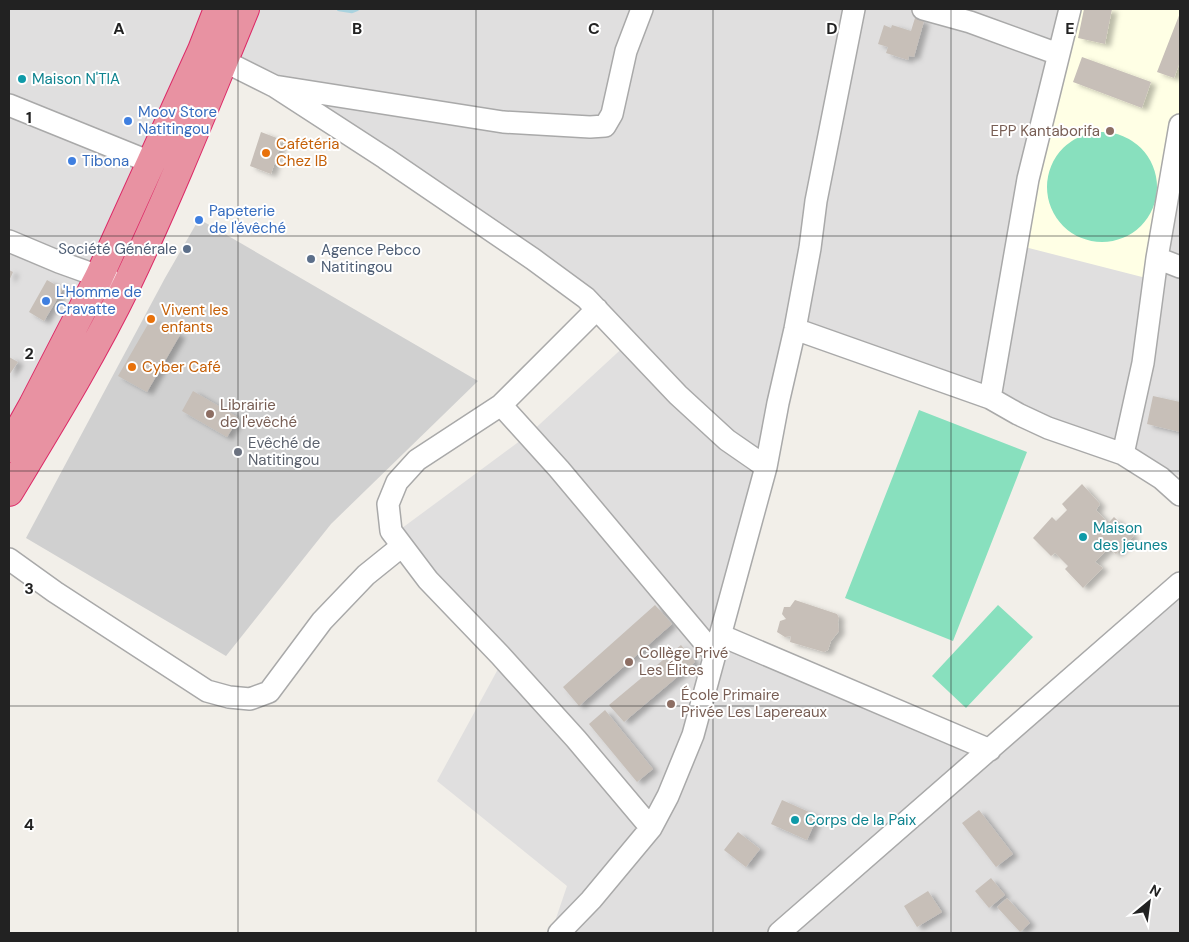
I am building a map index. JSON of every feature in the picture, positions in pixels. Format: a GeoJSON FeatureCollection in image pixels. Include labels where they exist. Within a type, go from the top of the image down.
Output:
{"type":"FeatureCollection","features":[{"type":"Feature","properties":{"kind":"highway"},"geometry":{"type":"LineString","coordinates":[[9,448],[34,405],[99,277],[202,50],[218,9]]}},
{"type":"Feature","properties":{"kind":"highway"},"geometry":{"type":"LineString","coordinates":[[9,492],[88,359],[127,285],[178,170],[245,9]]}},
{"type":"Feature","properties":{"kind":"street"},"geometry":{"type":"LineString","coordinates":[[274,86],[503,122],[590,127],[605,126],[612,114],[626,51],[642,9]]}},
{"type":"Feature","properties":{"kind":"street"},"geometry":{"type":"LineString","coordinates":[[560,933],[591,900],[651,828],[668,796],[693,735],[766,467],[795,329],[810,248],[816,201],[854,9]]}},
{"type":"Feature","properties":{"kind":"street"},"geometry":{"type":"LineString","coordinates":[[923,9],[970,22],[1058,54]]}},
{"type":"Feature","properties":{"kind":"street"},"geometry":{"type":"LineString","coordinates":[[990,398],[1028,178],[1070,9]]}},
{"type":"Feature","properties":{"kind":"street"},"geometry":{"type":"LineString","coordinates":[[224,61],[274,86],[385,158],[533,259],[586,298],[678,395],[728,440],[766,467]]}},
{"type":"Feature","properties":{"kind":"street"},"geometry":{"type":"LineString","coordinates":[[9,105],[150,162]]}},
{"type":"Feature","properties":{"kind":"street"},"geometry":{"type":"LineString","coordinates":[[1123,454],[1143,363],[1157,258],[1180,126]]}},
{"type":"Feature","properties":{"kind":"street"},"geometry":{"type":"LineString","coordinates":[[9,241],[99,277],[127,285]]}},
{"type":"Feature","properties":{"kind":"street"},"geometry":{"type":"LineString","coordinates":[[1157,258],[1180,267]]}},
{"type":"Feature","properties":{"kind":"street"},"geometry":{"type":"LineString","coordinates":[[596,309],[501,405],[417,460],[397,482],[388,504],[391,531],[428,580],[500,655],[576,739],[651,828]]}},
{"type":"Feature","properties":{"kind":"street"},"geometry":{"type":"LineString","coordinates":[[795,329],[990,398],[1048,428],[1123,454],[1161,478],[1180,494]]}},
{"type":"Feature","properties":{"kind":"street"},"geometry":{"type":"LineString","coordinates":[[501,405],[559,469],[715,655]]}},
{"type":"Feature","properties":{"kind":"street"},"geometry":{"type":"LineString","coordinates":[[9,559],[55,592],[207,691],[229,697],[250,699],[269,692],[322,620],[366,575],[402,546]]}},
{"type":"Feature","properties":{"kind":"street"},"geometry":{"type":"LineString","coordinates":[[779,933],[1180,584]]}},
{"type":"Feature","properties":{"kind":"street"},"geometry":{"type":"LineString","coordinates":[[720,635],[990,750]]}},
{"type":"Feature","properties":{"kind":"shaded area"},"geometry":{"type":"Polygon","coordinates":[[[9,9],[206,9],[211,11],[9,433],[9,9]]]}},
{"type":"Feature","properties":{"kind":"shaded area"},"geometry":{"type":"Polygon","coordinates":[[[242,9],[1180,9],[1180,476],[797,330],[716,634],[995,746],[1180,589],[1180,933],[551,933],[567,886],[437,781],[504,658],[394,534],[528,435],[629,342],[535,261],[222,61],[242,9]]]}},
{"type":"Feature","properties":{"kind":"shaded area","name":"EPP Kantaborifa"},"geometry":{"type":"Polygon","coordinates":[[[1075,9],[1180,9],[1180,110],[1170,151],[1150,279],[1017,245],[1075,9]]]}},
{"type":"Feature","properties":{"kind":"shaded area","name":"Evêché de Natitingou"},"geometry":{"type":"Polygon","coordinates":[[[199,219],[478,381],[331,524],[226,656],[26,538],[165,278],[199,219]]]}},
{"type":"Feature","properties":{"kind":"green space"},"geometry":{"type":"Polygon","coordinates":[[[1102,132],[1123,136],[1141,148],[1153,166],[1157,187],[1153,208],[1141,226],[1123,238],[1102,242],[1081,238],[1063,226],[1051,208],[1047,187],[1051,166],[1063,148],[1081,136],[1102,132]]]}},
{"type":"Feature","properties":{"kind":"green space"},"geometry":{"type":"Polygon","coordinates":[[[919,410],[1027,452],[953,641],[845,598],[919,410]]]}},
{"type":"Feature","properties":{"kind":"green space"},"geometry":{"type":"Polygon","coordinates":[[[998,605],[1033,637],[966,708],[932,676],[998,605]]]}},
{"type":"Feature","properties":{"kind":"building"},"geometry":{"type":"Polygon","coordinates":[[[1084,9],[1112,9],[1105,44],[1078,38],[1084,9]]]}},
{"type":"Feature","properties":{"kind":"building"},"geometry":{"type":"Polygon","coordinates":[[[1180,13],[1180,62],[1174,78],[1157,72],[1180,13]]]}},
{"type":"Feature","properties":{"kind":"building"},"geometry":{"type":"Polygon","coordinates":[[[915,18],[924,21],[914,57],[909,56],[908,60],[886,53],[888,47],[878,44],[884,25],[891,28],[892,25],[911,31],[915,18]]]}},
{"type":"Feature","properties":{"kind":"building"},"geometry":{"type":"Polygon","coordinates":[[[1082,57],[1151,82],[1142,108],[1073,82],[1082,57]]]}},
{"type":"Feature","properties":{"kind":"building","name":"Cafétéria Chez IB"},"geometry":{"type":"Polygon","coordinates":[[[261,132],[282,140],[271,174],[250,166],[261,132]]]}},
{"type":"Feature","properties":{"kind":"building"},"geometry":{"type":"Polygon","coordinates":[[[9,270],[13,272],[9,281],[9,270]]]}},
{"type":"Feature","properties":{"kind":"building","name":"L'Homme de Cravatte"},"geometry":{"type":"Polygon","coordinates":[[[47,280],[63,289],[44,321],[29,312],[47,280]]]}},
{"type":"Feature","properties":{"kind":"building"},"geometry":{"type":"Polygon","coordinates":[[[151,319],[180,335],[147,392],[118,376],[151,319]]]}},
{"type":"Feature","properties":{"kind":"building"},"geometry":{"type":"Polygon","coordinates":[[[9,357],[18,362],[9,375],[9,357]]]}},
{"type":"Feature","properties":{"kind":"building","name":"Librairie de l'evêché"},"geometry":{"type":"Polygon","coordinates":[[[193,391],[239,418],[227,437],[182,411],[193,391]]]}},
{"type":"Feature","properties":{"kind":"building"},"geometry":{"type":"Polygon","coordinates":[[[1153,396],[1180,402],[1180,432],[1147,424],[1153,396]]]}},
{"type":"Feature","properties":{"kind":"building","name":"Maison des jeunes"},"geometry":{"type":"Polygon","coordinates":[[[1082,484],[1100,504],[1096,510],[1108,523],[1114,517],[1134,536],[1116,554],[1109,548],[1095,562],[1103,568],[1083,588],[1065,569],[1068,566],[1055,553],[1051,556],[1033,538],[1052,517],[1056,521],[1067,510],[1062,504],[1082,484]]]}},
{"type":"Feature","properties":{"kind":"building"},"geometry":{"type":"Polygon","coordinates":[[[795,600],[837,614],[839,618],[839,631],[831,641],[828,650],[824,652],[790,642],[791,636],[785,637],[777,632],[780,621],[786,619],[782,614],[784,607],[790,607],[795,600]]]}},
{"type":"Feature","properties":{"kind":"building"},"geometry":{"type":"Polygon","coordinates":[[[655,605],[672,624],[579,706],[563,687],[655,605]]]}},
{"type":"Feature","properties":{"kind":"building"},"geometry":{"type":"Polygon","coordinates":[[[681,645],[695,662],[624,722],[609,705],[681,645]]]}},
{"type":"Feature","properties":{"kind":"building"},"geometry":{"type":"Polygon","coordinates":[[[605,710],[653,769],[637,782],[589,724],[605,710]]]}},
{"type":"Feature","properties":{"kind":"building","name":"Corps de la Paix"},"geometry":{"type":"Polygon","coordinates":[[[782,800],[818,816],[807,840],[771,824],[782,800]]]}},
{"type":"Feature","properties":{"kind":"building"},"geometry":{"type":"Polygon","coordinates":[[[979,810],[1013,854],[996,867],[962,823],[979,810]]]}},
{"type":"Feature","properties":{"kind":"building"},"geometry":{"type":"Polygon","coordinates":[[[738,832],[760,849],[746,867],[724,850],[738,832]]]}},
{"type":"Feature","properties":{"kind":"building"},"geometry":{"type":"Polygon","coordinates":[[[991,878],[1005,895],[989,908],[975,891],[991,878]]]}},
{"type":"Feature","properties":{"kind":"building"},"geometry":{"type":"Polygon","coordinates":[[[928,891],[942,912],[917,927],[904,906],[928,891]]]}},
{"type":"Feature","properties":{"kind":"building"},"geometry":{"type":"Polygon","coordinates":[[[1007,898],[1030,923],[1020,932],[997,907],[1007,898]]]}},
{"type":"Feature","properties":{"kind":"waterway"},"geometry":{"type":"LineString","coordinates":[[339,9],[352,11],[357,9]]}},
{"type":"Feature","properties":{"kind":"place","name":"Maison N'TIA"},"geometry":{"type":"Point","coordinates":[22,79]}},
{"type":"Feature","properties":{"kind":"place","name":"Moov Store Natitingou"},"geometry":{"type":"Point","coordinates":[128,121]}},
{"type":"Feature","properties":{"kind":"place","name":"EPP Kantaborifa"},"geometry":{"type":"Point","coordinates":[1110,131]}},
{"type":"Feature","properties":{"kind":"place","name":"Cafétéria Chez IB"},"geometry":{"type":"Point","coordinates":[266,153]}},
{"type":"Feature","properties":{"kind":"place","name":"Tibona"},"geometry":{"type":"Point","coordinates":[72,161]}},
{"type":"Feature","properties":{"kind":"place","name":"Papeterie de l'évêché"},"geometry":{"type":"Point","coordinates":[199,220]}},
{"type":"Feature","properties":{"kind":"place","name":"Société Générale"},"geometry":{"type":"Point","coordinates":[187,249]}},
{"type":"Feature","properties":{"kind":"place","name":"Agence Pebco Natitingou"},"geometry":{"type":"Point","coordinates":[311,259]}},
{"type":"Feature","properties":{"kind":"place","name":"L'Homme de Cravatte"},"geometry":{"type":"Point","coordinates":[46,301]}},
{"type":"Feature","properties":{"kind":"place","name":"Vivent les enfants"},"geometry":{"type":"Point","coordinates":[151,319]}},
{"type":"Feature","properties":{"kind":"place","name":"Cyber Café"},"geometry":{"type":"Point","coordinates":[132,367]}},
{"type":"Feature","properties":{"kind":"place","name":"Librairie de l'evêché"},"geometry":{"type":"Point","coordinates":[210,414]}},
{"type":"Feature","properties":{"kind":"place","name":"Evêché de Natitingou"},"geometry":{"type":"Point","coordinates":[238,452]}},
{"type":"Feature","properties":{"kind":"place","name":"Maison des jeunes"},"geometry":{"type":"Point","coordinates":[1083,537]}},
{"type":"Feature","properties":{"kind":"place","name":"Collège Privé Les Élites"},"geometry":{"type":"Point","coordinates":[629,662]}},
{"type":"Feature","properties":{"kind":"place","name":"École Primaire Privée Les Lapereaux"},"geometry":{"type":"Point","coordinates":[671,704]}},
{"type":"Feature","properties":{"kind":"place","name":"Corps de la Paix"},"geometry":{"type":"Point","coordinates":[795,820]}}]}
